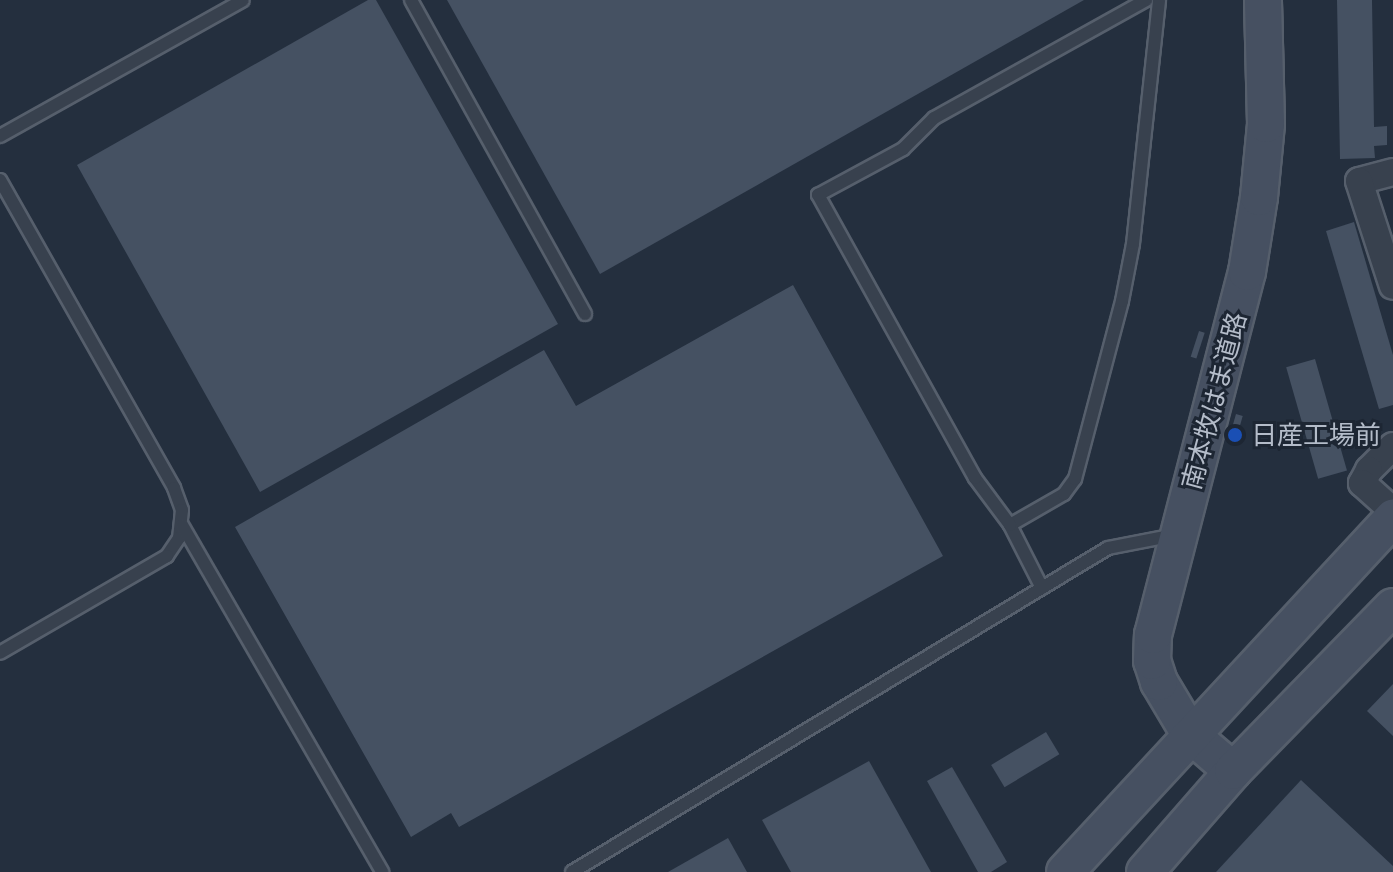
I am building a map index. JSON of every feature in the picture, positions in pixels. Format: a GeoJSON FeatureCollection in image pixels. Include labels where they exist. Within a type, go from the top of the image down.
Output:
{"type":"FeatureCollection","features":[{"type":"Feature","properties":{"kind":"street","name":"南本牧はま道路"},"geometry":{"type":"LineString","coordinates":[[1233,771],[1190,734],[1159,682],[1152,661],[1157,611],[1231,341],[1259,197],[1266,124],[1263,0]]}},
{"type":"Feature","properties":{"kind":"street"},"geometry":{"type":"LineString","coordinates":[[1393,172],[1359,181],[1393,286]]}},
{"type":"Feature","properties":{"kind":"street"},"geometry":{"type":"LineString","coordinates":[[1393,446],[1369,470],[1362,483],[1393,511]]}},
{"type":"Feature","properties":{"kind":"street"},"geometry":{"type":"LineString","coordinates":[[1065,872],[1393,518]]}},
{"type":"Feature","properties":{"kind":"street"},"geometry":{"type":"LineString","coordinates":[[1145,872],[1233,771],[1393,607]]}},
{"type":"Feature","properties":{"kind":"lane"},"geometry":{"type":"LineString","coordinates":[[0,136],[243,0]]}},
{"type":"Feature","properties":{"kind":"lane"},"geometry":{"type":"LineString","coordinates":[[411,0],[585,314]]}},
{"type":"Feature","properties":{"kind":"lane"},"geometry":{"type":"LineString","coordinates":[[1042,588],[1010,525],[975,478],[818,195],[903,149],[934,118],[1146,0]]}},
{"type":"Feature","properties":{"kind":"lane"},"geometry":{"type":"LineString","coordinates":[[1010,525],[1064,494],[1075,479],[1122,301],[1133,244],[1159,0]]}},
{"type":"Feature","properties":{"kind":"lane"},"geometry":{"type":"LineString","coordinates":[[0,180],[174,488],[182,510],[182,525],[176,547],[167,556],[0,653]]}},
{"type":"Feature","properties":{"kind":"lane"},"geometry":{"type":"LineString","coordinates":[[182,525],[382,872]]}},
{"type":"Feature","properties":{"kind":"lane"},"geometry":{"type":"LineString","coordinates":[[572,872],[1108,548],[1178,534]]}},
{"type":"Feature","properties":{"kind":"building"},"geometry":{"type":"Polygon","coordinates":[[[368,0],[376,0],[558,324],[260,492],[77,165],[368,0]]]}},
{"type":"Feature","properties":{"kind":"building"},"geometry":{"type":"Polygon","coordinates":[[[447,0],[1084,0],[600,274],[447,0]]]}},
{"type":"Feature","properties":{"kind":"building"},"geometry":{"type":"Polygon","coordinates":[[[1337,0],[1372,0],[1374,127],[1387,126],[1387,145],[1374,146],[1375,158],[1340,159],[1337,0]]]}},
{"type":"Feature","properties":{"kind":"building"},"geometry":{"type":"Polygon","coordinates":[[[1354,222],[1393,355],[1393,405],[1379,409],[1326,231],[1354,222]]]}},
{"type":"Feature","properties":{"kind":"building"},"geometry":{"type":"Polygon","coordinates":[[[793,285],[943,556],[459,827],[451,813],[411,837],[235,527],[544,350],[576,406],[793,285]]]}},
{"type":"Feature","properties":{"kind":"building"},"geometry":{"type":"Polygon","coordinates":[[[1199,331],[1205,333],[1196,359],[1191,357],[1199,331]]]}},
{"type":"Feature","properties":{"kind":"building"},"geometry":{"type":"Polygon","coordinates":[[[1315,359],[1347,471],[1318,479],[1286,367],[1315,359]]]}},
{"type":"Feature","properties":{"kind":"building"},"geometry":{"type":"Polygon","coordinates":[[[1236,414],[1243,416],[1235,442],[1229,440],[1236,414]]]}},
{"type":"Feature","properties":{"kind":"building"},"geometry":{"type":"Polygon","coordinates":[[[1393,684],[1393,736],[1367,711],[1393,684]]]}},
{"type":"Feature","properties":{"kind":"building"},"geometry":{"type":"Polygon","coordinates":[[[1046,732],[1059,754],[1005,787],[991,765],[1046,732]]]}},
{"type":"Feature","properties":{"kind":"building"},"geometry":{"type":"Polygon","coordinates":[[[869,761],[931,872],[791,872],[762,820],[869,761]]]}},
{"type":"Feature","properties":{"kind":"building"},"geometry":{"type":"Polygon","coordinates":[[[952,767],[1007,862],[991,872],[978,872],[927,781],[952,767]]]}},
{"type":"Feature","properties":{"kind":"building"},"geometry":{"type":"Polygon","coordinates":[[[1301,780],[1393,866],[1393,872],[1216,872],[1301,780]]]}},
{"type":"Feature","properties":{"kind":"building"},"geometry":{"type":"Polygon","coordinates":[[[728,838],[747,872],[668,872],[728,838]]]}},
{"type":"Feature","properties":{"kind":"place","name":"日産工場前"},"geometry":{"type":"Point","coordinates":[1235,435]}}]}
